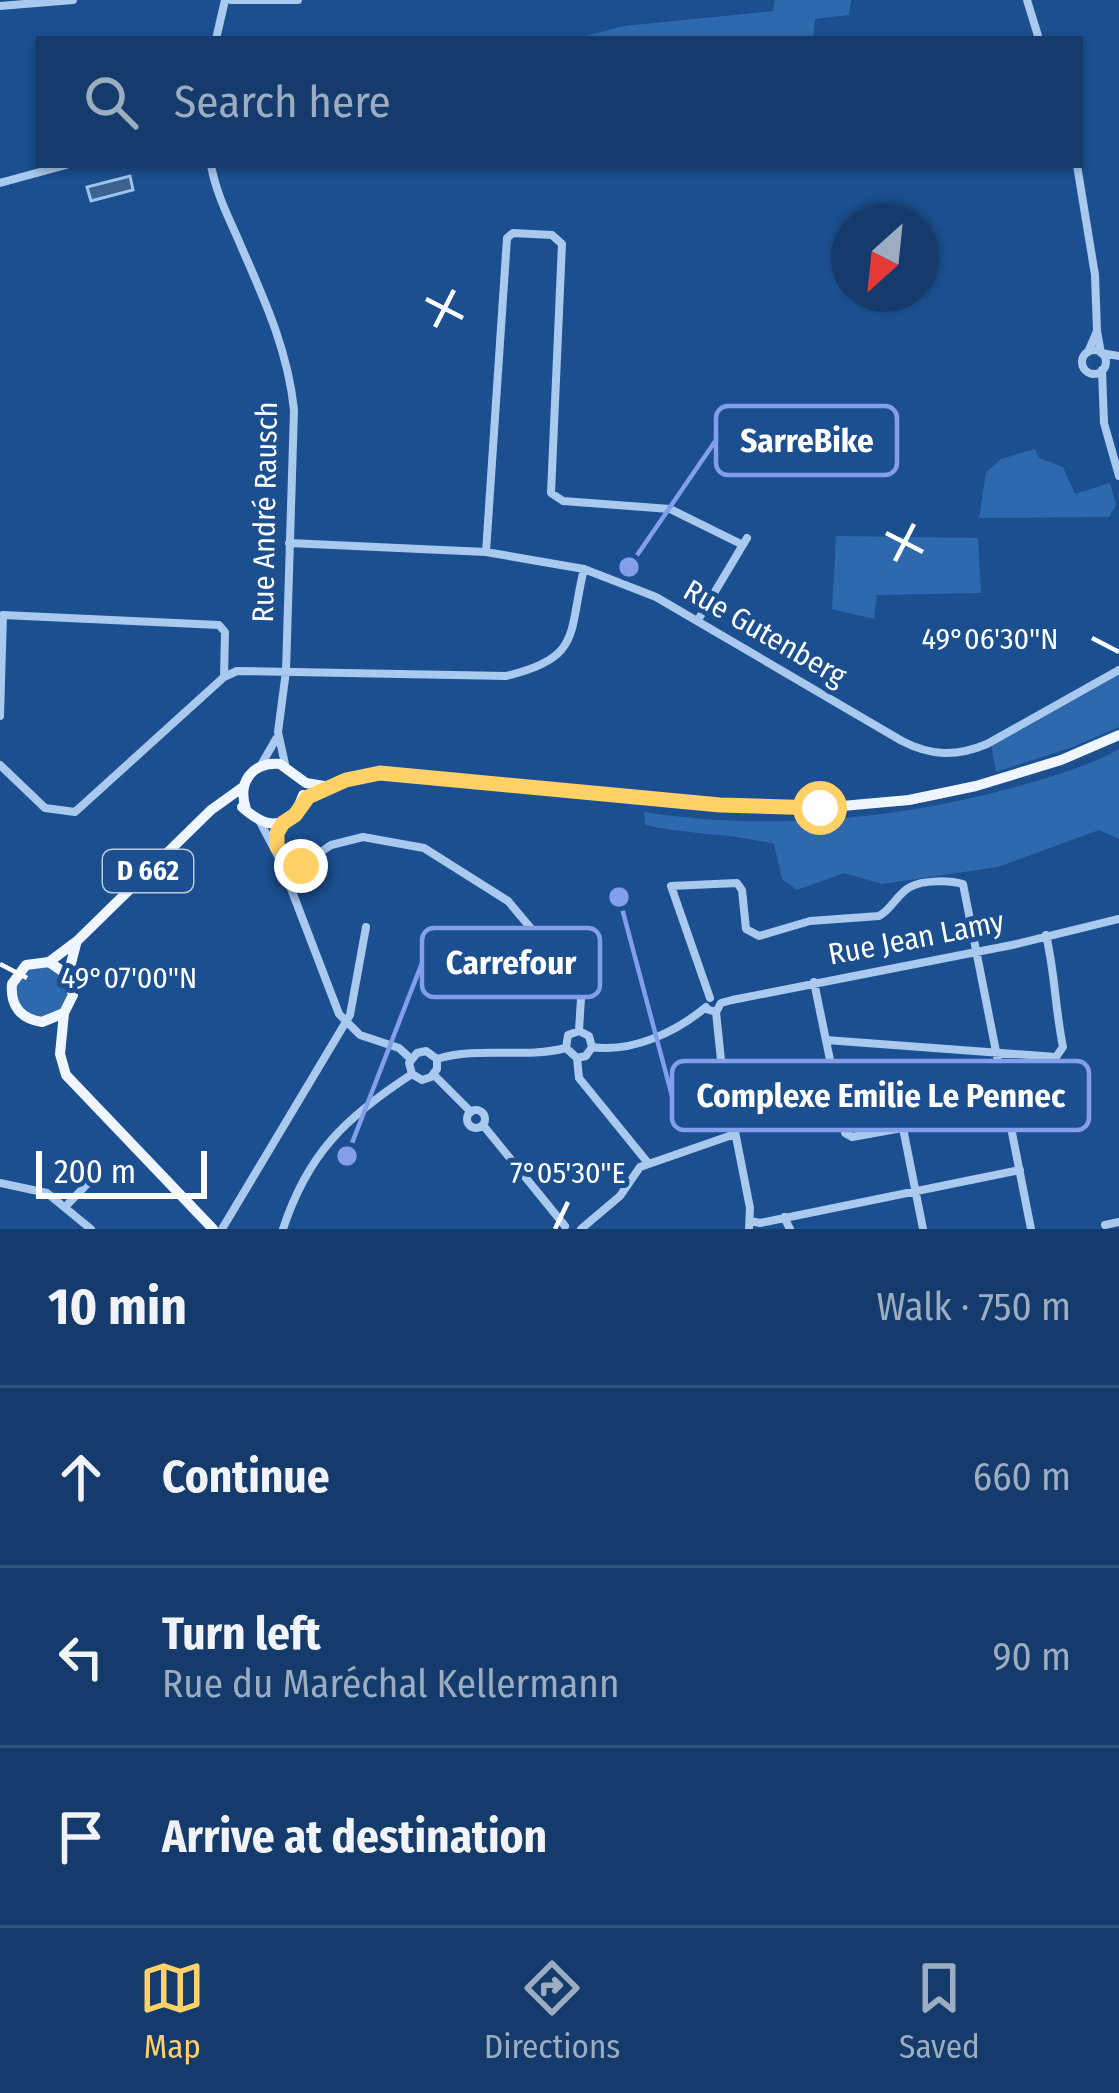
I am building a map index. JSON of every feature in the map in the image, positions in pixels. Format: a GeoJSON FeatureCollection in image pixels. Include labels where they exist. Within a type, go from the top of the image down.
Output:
{"type":"FeatureCollection","features":[{"type":"Feature","properties":{"kind":"main road"},"geometry":{"type":"LineString","coordinates":[[246,808],[243,787],[261,765],[286,766],[311,786],[394,773],[739,807],[837,807],[909,800],[976,786],[1061,760],[1119,735]]}},
{"type":"Feature","properties":{"kind":"main road"},"geometry":{"type":"LineString","coordinates":[[300,780],[302,802]]}},
{"type":"Feature","properties":{"kind":"main road"},"geometry":{"type":"LineString","coordinates":[[221,803],[246,808],[260,822],[283,823],[302,802],[331,785]]}},
{"type":"Feature","properties":{"kind":"main road","name":"D 662"},"geometry":{"type":"LineString","coordinates":[[49,962],[243,787]]}},
{"type":"Feature","properties":{"kind":"main road"},"geometry":{"type":"LineString","coordinates":[[77,941],[68,975],[73,995],[64,1013],[60,1044],[66,1075],[217,1229]]}},
{"type":"Feature","properties":{"kind":"main road"},"geometry":{"type":"LineString","coordinates":[[60,1044],[42,1022],[24,1017],[0,981],[32,963],[49,962],[68,975]]}},
{"type":"Feature","properties":{"kind":"main road"},"geometry":{"type":"LineString","coordinates":[[12,996],[17,973]]}},
{"type":"Feature","properties":{"kind":"main road"},"geometry":{"type":"LineString","coordinates":[[42,1022],[64,1013]]}},
{"type":"Feature","properties":{"kind":"street"},"geometry":{"type":"LineString","coordinates":[[0,6],[73,0]]}},
{"type":"Feature","properties":{"kind":"street"},"geometry":{"type":"LineString","coordinates":[[217,36],[228,0],[298,0]]}},
{"type":"Feature","properties":{"kind":"street"},"geometry":{"type":"LineString","coordinates":[[1027,0],[1038,36]]}},
{"type":"Feature","properties":{"kind":"street"},"geometry":{"type":"LineString","coordinates":[[0,183],[55,168]]}},
{"type":"Feature","properties":{"kind":"street","name":"Rue André Rausch"},"geometry":{"type":"LineString","coordinates":[[212,168],[290,370],[294,410],[286,671],[278,732],[286,766]]}},
{"type":"Feature","properties":{"kind":"street"},"geometry":{"type":"LineString","coordinates":[[1077,168],[1095,275],[1104,426],[1119,476]]}},
{"type":"Feature","properties":{"kind":"street"},"geometry":{"type":"LineString","coordinates":[[486,552],[507,238],[513,233],[552,235],[562,244],[562,253],[550,493],[563,501],[670,509],[745,541],[698,620]]}},
{"type":"Feature","properties":{"kind":"street"},"geometry":{"type":"LineString","coordinates":[[1097,331],[1082,361],[1100,392]]}},
{"type":"Feature","properties":{"kind":"street"},"geometry":{"type":"LineString","coordinates":[[1088,352],[1119,357]]}},
{"type":"Feature","properties":{"kind":"street"},"geometry":{"type":"LineString","coordinates":[[1089,373],[1119,357]]}},
{"type":"Feature","properties":{"kind":"street","name":"Rue Gutenberg"},"geometry":{"type":"LineString","coordinates":[[290,543],[486,552],[584,569],[656,597],[902,741],[944,754],[987,745],[1119,670]]}},
{"type":"Feature","properties":{"kind":"street"},"geometry":{"type":"LineString","coordinates":[[0,765],[45,808],[75,812],[224,677],[237,671],[506,676],[531,670],[560,654],[574,631],[584,569]]}},
{"type":"Feature","properties":{"kind":"street"},"geometry":{"type":"LineString","coordinates":[[0,716],[1,615],[219,625],[224,632],[224,677]]}},
{"type":"Feature","properties":{"kind":"street","name":"Rue André Rausch"},"geometry":{"type":"LineString","coordinates":[[261,765],[278,732]]}},
{"type":"Feature","properties":{"kind":"street"},"geometry":{"type":"LineString","coordinates":[[260,822],[345,1022],[373,1041],[399,1048],[411,1059],[412,1074]]}},
{"type":"Feature","properties":{"kind":"street"},"geometry":{"type":"LineString","coordinates":[[283,823],[276,837],[280,852],[296,860],[312,858]]}},
{"type":"Feature","properties":{"kind":"street"},"geometry":{"type":"LineString","coordinates":[[280,860],[301,866],[331,845],[363,837],[428,850],[508,901],[578,984],[579,1030]]}},
{"type":"Feature","properties":{"kind":"street"},"geometry":{"type":"LineString","coordinates":[[1020,1170],[750,1225],[715,1008],[671,886],[737,884],[742,890],[746,929],[759,936],[810,921],[879,916],[907,888],[956,880],[962,884],[997,1053],[1007,1109],[1020,1170],[1031,1229]]}},
{"type":"Feature","properties":{"kind":"street","name":"Rue Jean Lamy"},"geometry":{"type":"LineString","coordinates":[[592,1047],[621,1050],[715,1008],[814,982],[1119,919]]}},
{"type":"Feature","properties":{"kind":"street"},"geometry":{"type":"LineString","coordinates":[[217,1229],[350,1015],[366,927]]}},
{"type":"Feature","properties":{"kind":"street"},"geometry":{"type":"LineString","coordinates":[[826,1040],[1056,1057],[1062,1053],[1053,999],[1057,988],[1046,934]]}},
{"type":"Feature","properties":{"kind":"street"},"geometry":{"type":"LineString","coordinates":[[814,982],[841,1124],[852,1137],[1007,1109]]}},
{"type":"Feature","properties":{"kind":"street"},"geometry":{"type":"LineString","coordinates":[[578,1058],[592,1047],[589,1036],[579,1030]]}},
{"type":"Feature","properties":{"kind":"street"},"geometry":{"type":"LineString","coordinates":[[566,1048],[568,1035],[579,1030]]}},
{"type":"Feature","properties":{"kind":"street"},"geometry":{"type":"LineString","coordinates":[[566,1048],[578,1058],[579,1078],[648,1163]]}},
{"type":"Feature","properties":{"kind":"street"},"geometry":{"type":"LineString","coordinates":[[437,1059],[465,1052],[537,1054],[566,1048]]}},
{"type":"Feature","properties":{"kind":"street"},"geometry":{"type":"LineString","coordinates":[[411,1059],[426,1051],[437,1059]]}},
{"type":"Feature","properties":{"kind":"street"},"geometry":{"type":"LineString","coordinates":[[434,1075],[437,1059]]}},
{"type":"Feature","properties":{"kind":"street"},"geometry":{"type":"LineString","coordinates":[[412,1074],[422,1080],[434,1075]]}},
{"type":"Feature","properties":{"kind":"street"},"geometry":{"type":"LineString","coordinates":[[284,1228],[304,1178],[336,1132],[412,1074]]}},
{"type":"Feature","properties":{"kind":"street"},"geometry":{"type":"LineString","coordinates":[[434,1075],[471,1112],[483,1113],[483,1125],[564,1228],[575,1225],[580,1229],[620,1196],[632,1173],[648,1163],[735,1134]]}},
{"type":"Feature","properties":{"kind":"street"},"geometry":{"type":"LineString","coordinates":[[903,1128],[923,1229]]}},
{"type":"Feature","properties":{"kind":"street"},"geometry":{"type":"LineString","coordinates":[[66,1206],[93,1178]]}},
{"type":"Feature","properties":{"kind":"street"},"geometry":{"type":"LineString","coordinates":[[0,1183],[47,1193],[91,1229]]}},
{"type":"Feature","properties":{"kind":"street"},"geometry":{"type":"LineString","coordinates":[[784,1217],[790,1229]]}},
{"type":"Feature","properties":{"kind":"street"},"geometry":{"type":"LineString","coordinates":[[1105,1225],[1119,1222]]}},
{"type":"Feature","properties":{"kind":"shaded area"},"geometry":{"type":"Polygon","coordinates":[[[775,0],[851,0],[849,15],[815,19],[813,36],[585,36],[624,26],[773,11],[775,0]]]}},
{"type":"Feature","properties":{"kind":"shaded area"},"geometry":{"type":"Polygon","coordinates":[[[130,176],[133,190],[91,201],[87,187],[130,176]]]}},
{"type":"Feature","properties":{"kind":"shaded area"},"geometry":{"type":"Polygon","coordinates":[[[1035,449],[1039,458],[1063,467],[1075,494],[1110,483],[1116,505],[1109,517],[979,518],[986,472],[1001,459],[1035,449]]]}},
{"type":"Feature","properties":{"kind":"shaded area"},"geometry":{"type":"Polygon","coordinates":[[[836,536],[978,538],[981,593],[877,595],[874,619],[832,609],[836,536]]]}},
{"type":"Feature","properties":{"kind":"shaded area"},"geometry":{"type":"Polygon","coordinates":[[[1119,674],[1119,727],[996,772],[991,744],[1119,674]]]}},
{"type":"Feature","properties":{"kind":"shaded area"},"geometry":{"type":"Polygon","coordinates":[[[1119,749],[1119,839],[1099,830],[998,867],[882,884],[844,873],[797,890],[782,879],[774,844],[645,825],[644,812],[742,821],[889,813],[1033,782],[1119,749]]]}},
{"type":"Feature","properties":{"kind":"shaded area"},"geometry":{"type":"Polygon","coordinates":[[[42,966],[60,974],[68,992],[60,1010],[42,1018],[24,1010],[16,992],[24,974],[42,966]]]}},
{"type":"Feature","properties":{"kind":"place","name":"SarreBike"},"geometry":{"type":"Point","coordinates":[629,567]}},
{"type":"Feature","properties":{"kind":"place","name":"Complexe Emilie Le Pennec"},"geometry":{"type":"Point","coordinates":[619,897]}},
{"type":"Feature","properties":{"kind":"place","name":"Carrefour"},"geometry":{"type":"Point","coordinates":[347,1156]}},
{"type":"Feature","properties":{"kind":"route"},"geometry":{"type":"LineString","coordinates":[[301,866],[312,858],[290,859],[277,847],[283,823],[313,794],[358,776],[380,773],[720,805],[820,808]]}}]}
